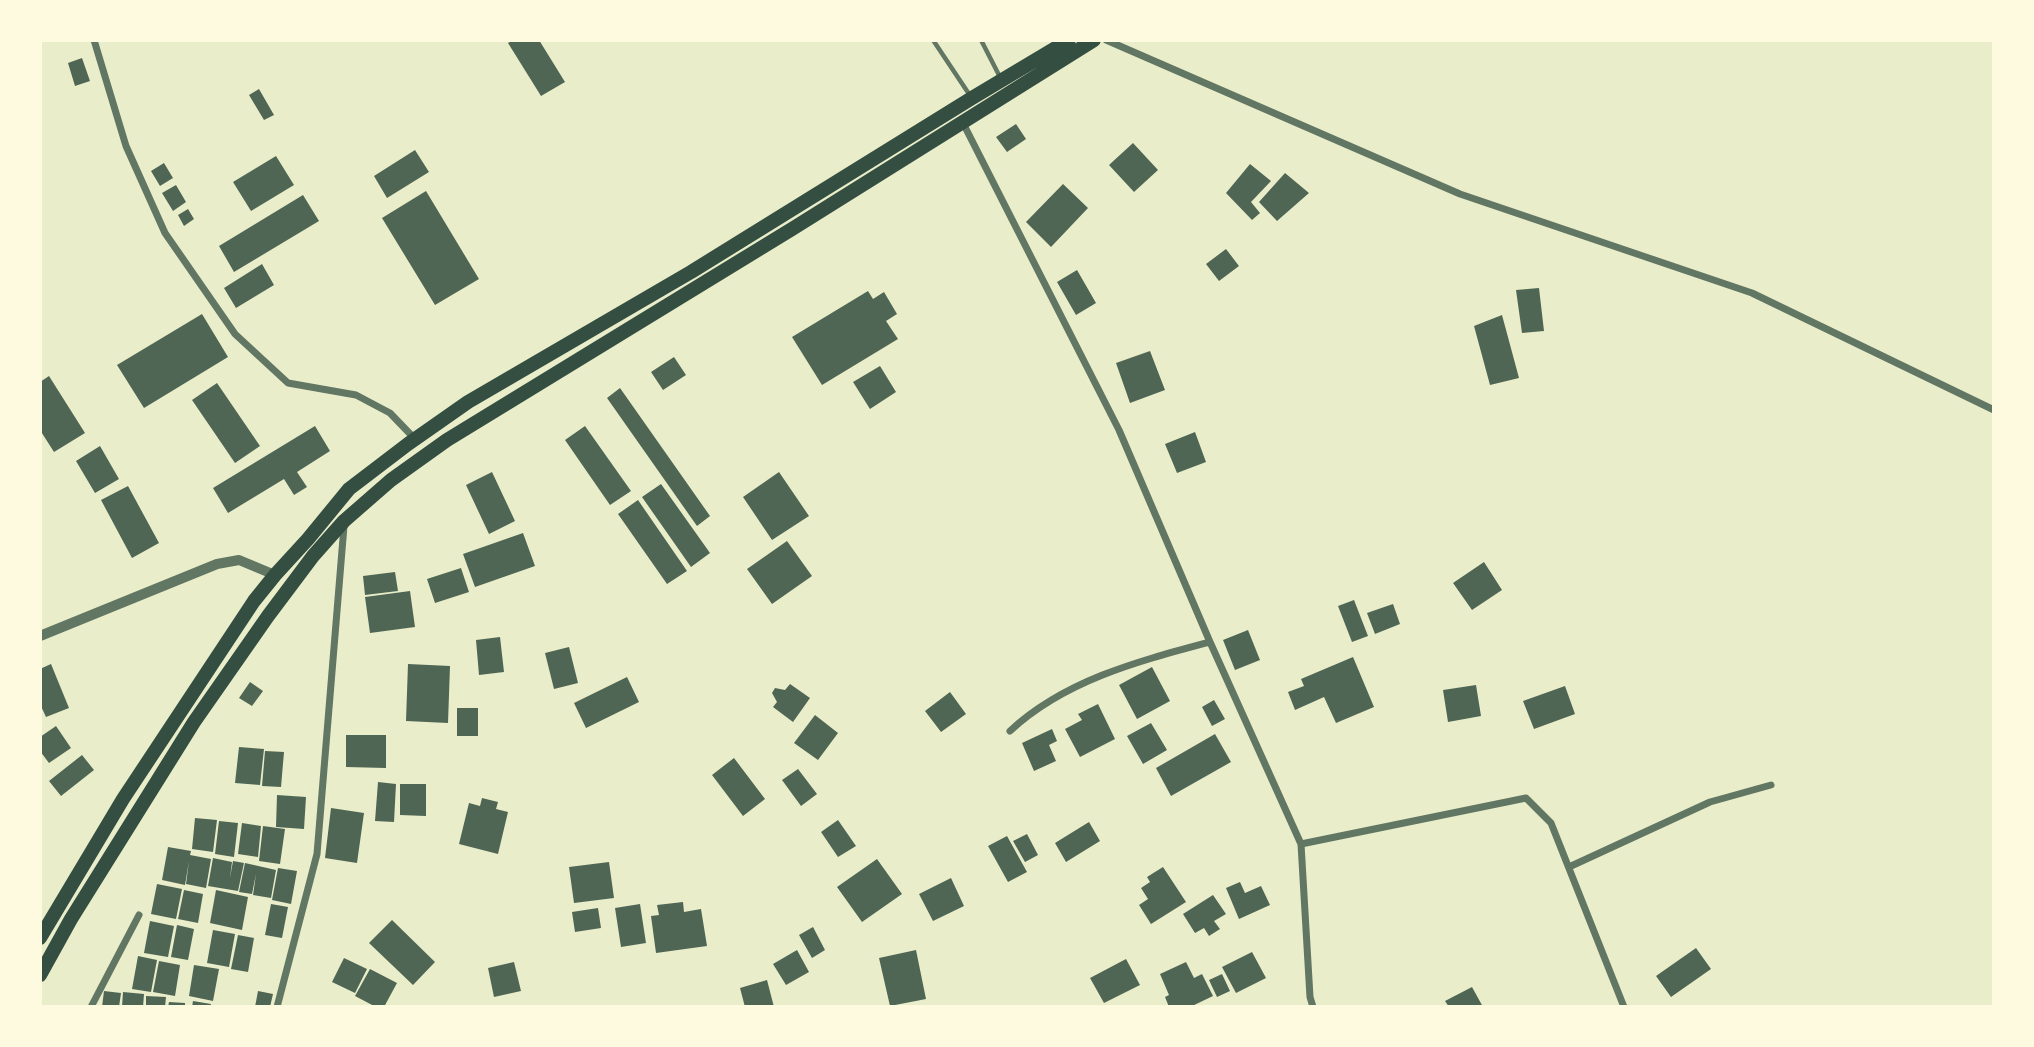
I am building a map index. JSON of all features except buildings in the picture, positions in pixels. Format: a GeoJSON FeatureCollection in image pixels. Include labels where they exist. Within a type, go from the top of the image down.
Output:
{"type":"FeatureCollection","features":[{"type":"Feature","properties":{"kind":"highway"},"geometry":{"type":"LineString","coordinates":[[40,938],[123,799],[254,601],[349,489],[468,402],[691,272],[1069,40]]}},
{"type":"Feature","properties":{"kind":"highway"},"geometry":{"type":"LineString","coordinates":[[40,975],[78,908],[194,722],[313,556],[344,521],[391,480],[447,440],[1094,40]]}},
{"type":"Feature","properties":{"kind":"street"},"geometry":{"type":"LineString","coordinates":[[94,40],[126,146],[165,233],[235,334],[288,383],[356,395],[390,413],[415,439]]}},
{"type":"Feature","properties":{"kind":"street"},"geometry":{"type":"LineString","coordinates":[[1105,40],[1460,194],[1752,293],[1994,410]]}},
{"type":"Feature","properties":{"kind":"street"},"geometry":{"type":"LineString","coordinates":[[963,122],[1119,430],[1301,844],[1310,997],[1313,1007]]}},
{"type":"Feature","properties":{"kind":"street"},"geometry":{"type":"LineString","coordinates":[[277,1007],[317,854],[344,521]]}},
{"type":"Feature","properties":{"kind":"street"},"geometry":{"type":"LineString","coordinates":[[40,636],[217,564],[239,560],[275,575]]}},
{"type":"Feature","properties":{"kind":"street"},"geometry":{"type":"LineString","coordinates":[[1010,732],[1025,717],[1067,691],[1133,662],[1210,642]]}},
{"type":"Feature","properties":{"kind":"street"},"geometry":{"type":"LineString","coordinates":[[1569,867],[1710,802],[1771,785]]}},
{"type":"Feature","properties":{"kind":"street"},"geometry":{"type":"LineString","coordinates":[[1301,844],[1526,798],[1551,823],[1624,1007]]}},
{"type":"Feature","properties":{"kind":"street"},"geometry":{"type":"LineString","coordinates":[[91,1007],[139,915]]}},
{"type":"Feature","properties":{"kind":"lane"},"geometry":{"type":"LineString","coordinates":[[933,40],[972,98]]}},
{"type":"Feature","properties":{"kind":"lane"},"geometry":{"type":"LineString","coordinates":[[981,40],[1002,80]]}}]}
